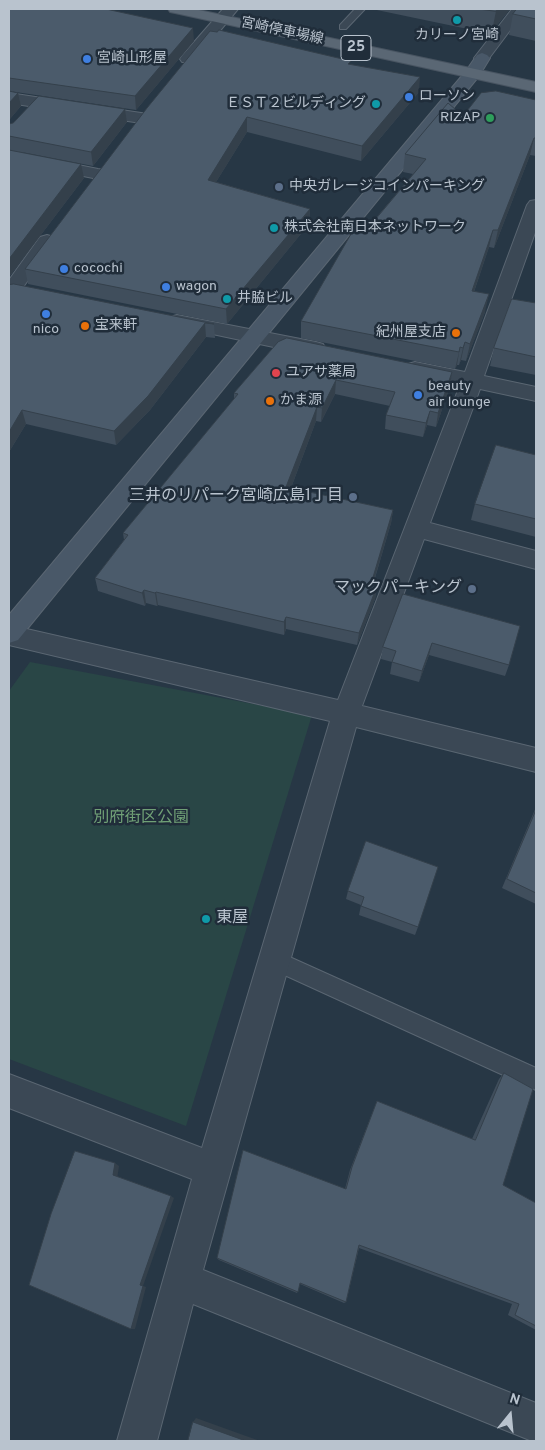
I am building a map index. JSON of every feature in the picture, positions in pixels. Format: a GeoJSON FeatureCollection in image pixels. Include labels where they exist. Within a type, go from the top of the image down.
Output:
{"type":"FeatureCollection","features":[{"type":"Feature","properties":{"kind":"main road","name":"宮崎停車場線"},"geometry":{"type":"LineString","coordinates":[[175,9],[226,14],[478,66],[536,87]]}},
{"type":"Feature","properties":{"kind":"main road","name":"宮崎停車場線"},"geometry":{"type":"LineString","coordinates":[[324,23],[361,31]]}},
{"type":"Feature","properties":{"kind":"main road","name":"宮崎停車場線"},"geometry":{"type":"LineString","coordinates":[[463,54],[478,66],[500,62]]}},
{"type":"Feature","properties":{"kind":"street"},"geometry":{"type":"LineString","coordinates":[[519,9],[478,66],[9,634],[346,713],[536,760]]}},
{"type":"Feature","properties":{"kind":"street"},"geometry":{"type":"LineString","coordinates":[[178,72],[226,14]]}},
{"type":"Feature","properties":{"kind":"street"},"geometry":{"type":"LineString","coordinates":[[9,98],[32,108],[141,118]]}},
{"type":"Feature","properties":{"kind":"street"},"geometry":{"type":"LineString","coordinates":[[129,132],[153,102]]}},
{"type":"Feature","properties":{"kind":"street"},"geometry":{"type":"LineString","coordinates":[[9,156],[103,167],[86,189]]}},
{"type":"Feature","properties":{"kind":"street"},"geometry":{"type":"LineString","coordinates":[[137,1441],[181,1280],[346,713],[472,381],[536,205]]}},
{"type":"Feature","properties":{"kind":"street"},"geometry":{"type":"LineString","coordinates":[[15,291],[58,228]]}},
{"type":"Feature","properties":{"kind":"street"},"geometry":{"type":"LineString","coordinates":[[157,317],[340,354]]}},
{"type":"Feature","properties":{"kind":"street"},"geometry":{"type":"LineString","coordinates":[[396,365],[536,394]]}},
{"type":"Feature","properties":{"kind":"street"},"geometry":{"type":"LineString","coordinates":[[416,528],[536,560]]}},
{"type":"Feature","properties":{"kind":"street"},"geometry":{"type":"LineString","coordinates":[[9,1091],[214,1170]]}},
{"type":"Feature","properties":{"kind":"street"},"geometry":{"type":"LineString","coordinates":[[181,1280],[536,1423]]}},
{"type":"Feature","properties":{"kind":"lane"},"geometry":{"type":"LineString","coordinates":[[343,27],[360,9]]}},
{"type":"Feature","properties":{"kind":"lane"},"geometry":{"type":"LineString","coordinates":[[274,960],[536,1079]]}},
{"type":"Feature","properties":{"kind":"green space","name":"別府街区公園"},"geometry":{"type":"Polygon","coordinates":[[[30,662],[312,715],[186,1126],[9,1059],[9,691],[30,662]]]}},
{"type":"Feature","properties":{"kind":"building","name":"宮崎山形屋"},"geometry":{"type":"Polygon","coordinates":[[[9,9],[106,9],[193,28],[135,96],[9,78],[9,9]]]}},
{"type":"Feature","properties":{"kind":"building"},"geometry":{"type":"Polygon","coordinates":[[[479,9],[497,9],[496,11],[479,9]]]}},
{"type":"Feature","properties":{"kind":"building"},"geometry":{"type":"Polygon","coordinates":[[[517,9],[536,9],[536,19],[513,14],[517,9]]]}},
{"type":"Feature","properties":{"kind":"building"},"geometry":{"type":"Polygon","coordinates":[[[219,30],[351,61],[348,64],[420,77],[362,146],[247,117],[208,180],[310,209],[226,309],[25,269],[147,108],[210,31],[217,32],[219,30]]]}},
{"type":"Feature","properties":{"kind":"building"},"geometry":{"type":"Polygon","coordinates":[[[9,91],[18,93],[9,103],[9,91]]]}},
{"type":"Feature","properties":{"kind":"building"},"geometry":{"type":"Polygon","coordinates":[[[496,91],[536,100],[536,138],[534,138],[498,230],[493,230],[472,291],[489,294],[470,344],[465,342],[463,348],[460,347],[459,352],[301,321],[359,220],[371,224],[426,159],[405,154],[448,103],[463,116],[481,93],[496,91]]]}},
{"type":"Feature","properties":{"kind":"building"},"geometry":{"type":"Polygon","coordinates":[[[39,96],[125,109],[91,152],[9,136],[9,124],[13,123],[39,96]]]}},
{"type":"Feature","properties":{"kind":"building"},"geometry":{"type":"Polygon","coordinates":[[[9,150],[81,164],[9,259],[9,150]]]}},
{"type":"Feature","properties":{"kind":"building"},"geometry":{"type":"Polygon","coordinates":[[[14,284],[214,324],[205,323],[148,396],[114,431],[22,410],[9,432],[9,285],[14,284]]]}},
{"type":"Feature","properties":{"kind":"building"},"geometry":{"type":"Polygon","coordinates":[[[512,299],[536,303],[536,357],[494,348],[512,299]]]}},
{"type":"Feature","properties":{"kind":"building"},"geometry":{"type":"Polygon","coordinates":[[[287,338],[452,372],[438,413],[430,411],[426,423],[386,415],[395,392],[336,380],[322,408],[317,407],[286,487],[393,510],[371,584],[377,586],[359,633],[286,617],[284,622],[156,592],[144,590],[142,593],[95,578],[128,535],[123,533],[238,394],[234,393],[278,342],[287,338]]]}},
{"type":"Feature","properties":{"kind":"building"},"geometry":{"type":"Polygon","coordinates":[[[496,445],[536,455],[536,519],[475,504],[496,445]]]}},
{"type":"Feature","properties":{"kind":"building"},"geometry":{"type":"Polygon","coordinates":[[[403,594],[520,626],[509,665],[432,643],[422,671],[392,662],[396,651],[383,647],[403,594]]]}},
{"type":"Feature","properties":{"kind":"building"},"geometry":{"type":"Polygon","coordinates":[[[536,810],[536,893],[507,879],[536,810]]]}},
{"type":"Feature","properties":{"kind":"building"},"geometry":{"type":"Polygon","coordinates":[[[366,841],[438,867],[418,927],[361,906],[364,897],[348,891],[366,841]]]}},
{"type":"Feature","properties":{"kind":"building"},"geometry":{"type":"Polygon","coordinates":[[[504,1073],[533,1089],[503,1185],[536,1203],[536,1326],[515,1315],[519,1304],[359,1245],[346,1302],[300,1283],[298,1292],[217,1258],[243,1150],[346,1189],[352,1167],[377,1101],[475,1140],[504,1073]]]}},
{"type":"Feature","properties":{"kind":"building"},"geometry":{"type":"Polygon","coordinates":[[[75,1151],[115,1163],[113,1175],[171,1196],[140,1285],[143,1286],[131,1329],[29,1285],[51,1214],[75,1151]]]}},
{"type":"Feature","properties":{"kind":"building"},"geometry":{"type":"Polygon","coordinates":[[[193,1422],[246,1441],[188,1441],[193,1422]]]}},
{"type":"Feature","properties":{"kind":"place","name":"カリーノ宮崎"},"geometry":{"type":"Point","coordinates":[457,20]}},
{"type":"Feature","properties":{"kind":"place","name":"宮崎山形屋"},"geometry":{"type":"Point","coordinates":[87,59]}},
{"type":"Feature","properties":{"kind":"place","name":"ローソン"},"geometry":{"type":"Point","coordinates":[409,97]}},
{"type":"Feature","properties":{"kind":"place","name":"ＥＳＴ２ビルディング"},"geometry":{"type":"Point","coordinates":[376,104]}},
{"type":"Feature","properties":{"kind":"place","name":"RIZAP"},"geometry":{"type":"Point","coordinates":[490,118]}},
{"type":"Feature","properties":{"kind":"place","name":"中央ガレージコインパーキング"},"geometry":{"type":"Point","coordinates":[279,187]}},
{"type":"Feature","properties":{"kind":"place","name":"株式会社南日本ネットワーク"},"geometry":{"type":"Point","coordinates":[274,228]}},
{"type":"Feature","properties":{"kind":"place","name":"cocochi"},"geometry":{"type":"Point","coordinates":[64,269]}},
{"type":"Feature","properties":{"kind":"place","name":"wagon"},"geometry":{"type":"Point","coordinates":[166,287]}},
{"type":"Feature","properties":{"kind":"place","name":"井脇ビル"},"geometry":{"type":"Point","coordinates":[227,299]}},
{"type":"Feature","properties":{"kind":"place","name":"nico"},"geometry":{"type":"Point","coordinates":[46,314]}},
{"type":"Feature","properties":{"kind":"place","name":"宝来軒"},"geometry":{"type":"Point","coordinates":[85,326]}},
{"type":"Feature","properties":{"kind":"place","name":"紀州屋支店"},"geometry":{"type":"Point","coordinates":[456,333]}},
{"type":"Feature","properties":{"kind":"place","name":"ユアサ薬局"},"geometry":{"type":"Point","coordinates":[276,373]}},
{"type":"Feature","properties":{"kind":"place","name":"beauty air lounge"},"geometry":{"type":"Point","coordinates":[418,395]}},
{"type":"Feature","properties":{"kind":"place","name":"かま源"},"geometry":{"type":"Point","coordinates":[270,401]}},
{"type":"Feature","properties":{"kind":"place","name":"三井のリパーク宮崎広島1丁目"},"geometry":{"type":"Point","coordinates":[353,497]}},
{"type":"Feature","properties":{"kind":"place","name":"マックパーキング"},"geometry":{"type":"Point","coordinates":[472,589]}},
{"type":"Feature","properties":{"kind":"place","name":"東屋"},"geometry":{"type":"Point","coordinates":[206,919]}}]}
